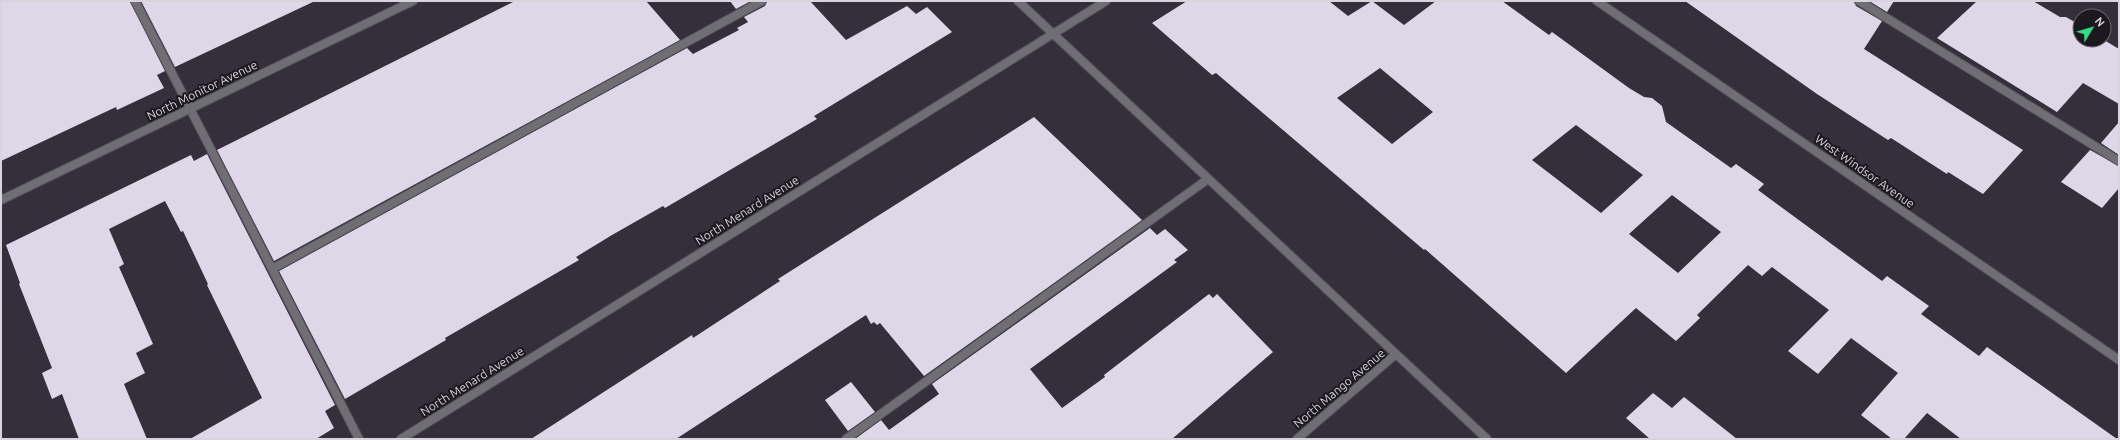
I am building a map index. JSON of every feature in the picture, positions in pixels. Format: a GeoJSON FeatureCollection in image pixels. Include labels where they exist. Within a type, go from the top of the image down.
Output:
{"type":"FeatureCollection","features":[{"type":"Feature","properties":{"kind":"street"},"geometry":{"type":"LineString","coordinates":[[135,1],[359,439]]}},
{"type":"Feature","properties":{"kind":"street","name":"North Monitor Avenue"},"geometry":{"type":"LineString","coordinates":[[1,200],[413,1]]}},
{"type":"Feature","properties":{"kind":"street"},"geometry":{"type":"LineString","coordinates":[[272,269],[762,1]]}},
{"type":"Feature","properties":{"kind":"street"},"geometry":{"type":"LineString","coordinates":[[1018,1],[1487,439]]}},
{"type":"Feature","properties":{"kind":"street","name":"North Menard Avenue"},"geometry":{"type":"LineString","coordinates":[[401,439],[1106,1]]}},
{"type":"Feature","properties":{"kind":"street","name":"West Windsor Avenue"},"geometry":{"type":"LineString","coordinates":[[1597,1],[2119,360]]}},
{"type":"Feature","properties":{"kind":"street"},"geometry":{"type":"LineString","coordinates":[[1859,1],[2119,161]]}},
{"type":"Feature","properties":{"kind":"street"},"geometry":{"type":"LineString","coordinates":[[846,439],[1208,179]]}},
{"type":"Feature","properties":{"kind":"street","name":"North Mango Avenue"},"geometry":{"type":"LineString","coordinates":[[1297,439],[1396,354]]}},
{"type":"Feature","properties":{"kind":"building"},"geometry":{"type":"Polygon","coordinates":[[[1,1],[130,1],[165,71],[157,75],[164,88],[117,110],[116,107],[1,161],[1,1]]]}},
{"type":"Feature","properties":{"kind":"building"},"geometry":{"type":"Polygon","coordinates":[[[141,1],[315,1],[175,67],[141,1]]]}},
{"type":"Feature","properties":{"kind":"building"},"geometry":{"type":"Polygon","coordinates":[[[515,1],[646,1],[680,40],[274,261],[217,150],[515,1]]]}},
{"type":"Feature","properties":{"kind":"building"},"geometry":{"type":"Polygon","coordinates":[[[730,1],[751,1],[736,9],[730,1]]]}},
{"type":"Feature","properties":{"kind":"building"},"geometry":{"type":"Polygon","coordinates":[[[767,1],[810,1],[846,40],[907,6],[916,14],[927,7],[952,32],[814,116],[817,119],[665,208],[663,206],[612,235],[576,257],[579,260],[445,338],[446,340],[345,399],[279,271],[687,48],[693,54],[739,30],[737,28],[748,22],[744,17],[765,6],[767,1]]]}},
{"type":"Feature","properties":{"kind":"building"},"geometry":{"type":"Polygon","coordinates":[[[1187,1],[1329,1],[1348,16],[1372,1],[1404,25],[1436,1],[1502,1],[1549,35],[1552,32],[1629,88],[1644,97],[1652,98],[1662,106],[1666,122],[1731,168],[1736,164],[1764,184],[1758,190],[1882,281],[1887,276],[1929,306],[1921,314],[1979,356],[1987,347],[2117,439],[1961,439],[1927,413],[1904,439],[1892,439],[1861,415],[1898,373],[1851,338],[1818,374],[1788,351],[1829,310],[1772,267],[1762,276],[1748,265],[1697,315],[1700,318],[1676,341],[1636,308],[1566,373],[1425,249],[1424,250],[1216,73],[1212,75],[1152,23],[1187,1]],[[1380,68],[1337,98],[1392,144],[1433,112],[1380,68]],[[1576,125],[1532,160],[1601,213],[1643,175],[1576,125]],[[1672,195],[1629,234],[1678,273],[1721,232],[1672,195]]]}},
{"type":"Feature","properties":{"kind":"building"},"geometry":{"type":"Polygon","coordinates":[[[1685,1],[1854,1],[1856,6],[1882,21],[1864,49],[2023,150],[1983,194],[1948,172],[1947,174],[1891,138],[1888,140],[1817,94],[1685,1]]]}},
{"type":"Feature","properties":{"kind":"building"},"geometry":{"type":"Polygon","coordinates":[[[1869,1],[1894,1],[1887,12],[1869,1]]]}},
{"type":"Feature","properties":{"kind":"building"},"geometry":{"type":"Polygon","coordinates":[[[1977,1],[2033,1],[2060,17],[2066,17],[2072,20],[2072,48],[2112,48],[2112,45],[2119,49],[2119,104],[2083,83],[2057,112],[1937,38],[1977,1]]]}},
{"type":"Feature","properties":{"kind":"building"},"geometry":{"type":"Polygon","coordinates":[[[1034,117],[1142,220],[924,376],[880,323],[877,325],[874,322],[871,324],[866,315],[676,439],[531,439],[692,335],[693,338],[780,281],[778,279],[1034,117]]]}},
{"type":"Feature","properties":{"kind":"building"},"geometry":{"type":"Polygon","coordinates":[[[2119,122],[2119,155],[2101,143],[2119,122]]]}},
{"type":"Feature","properties":{"kind":"building"},"geometry":{"type":"Polygon","coordinates":[[[2090,150],[2119,166],[2119,188],[2102,208],[2061,182],[2090,150]]]}},
{"type":"Feature","properties":{"kind":"building"},"geometry":{"type":"Polygon","coordinates":[[[207,154],[335,405],[325,411],[334,428],[316,439],[190,439],[262,398],[207,285],[208,284],[183,231],[181,232],[165,201],[109,229],[124,264],[119,267],[153,344],[136,353],[145,373],[124,384],[147,439],[79,439],[62,394],[52,399],[42,373],[52,368],[19,284],[20,283],[6,245],[191,155],[194,161],[207,154]]]}},
{"type":"Feature","properties":{"kind":"building"},"geometry":{"type":"Polygon","coordinates":[[[1150,228],[1157,235],[1165,229],[1188,250],[1174,260],[1177,262],[1030,369],[1062,408],[1105,377],[1104,375],[1209,294],[1213,298],[1217,294],[1273,352],[1172,439],[855,439],[881,420],[889,430],[939,394],[932,384],[1150,228]]]}},
{"type":"Feature","properties":{"kind":"building"},"geometry":{"type":"Polygon","coordinates":[[[851,382],[875,412],[848,431],[825,400],[851,382]]]}},
{"type":"Feature","properties":{"kind":"building"},"geometry":{"type":"Polygon","coordinates":[[[1653,393],[1672,408],[1684,397],[1737,439],[1650,439],[1626,418],[1653,393]]]}}]}
